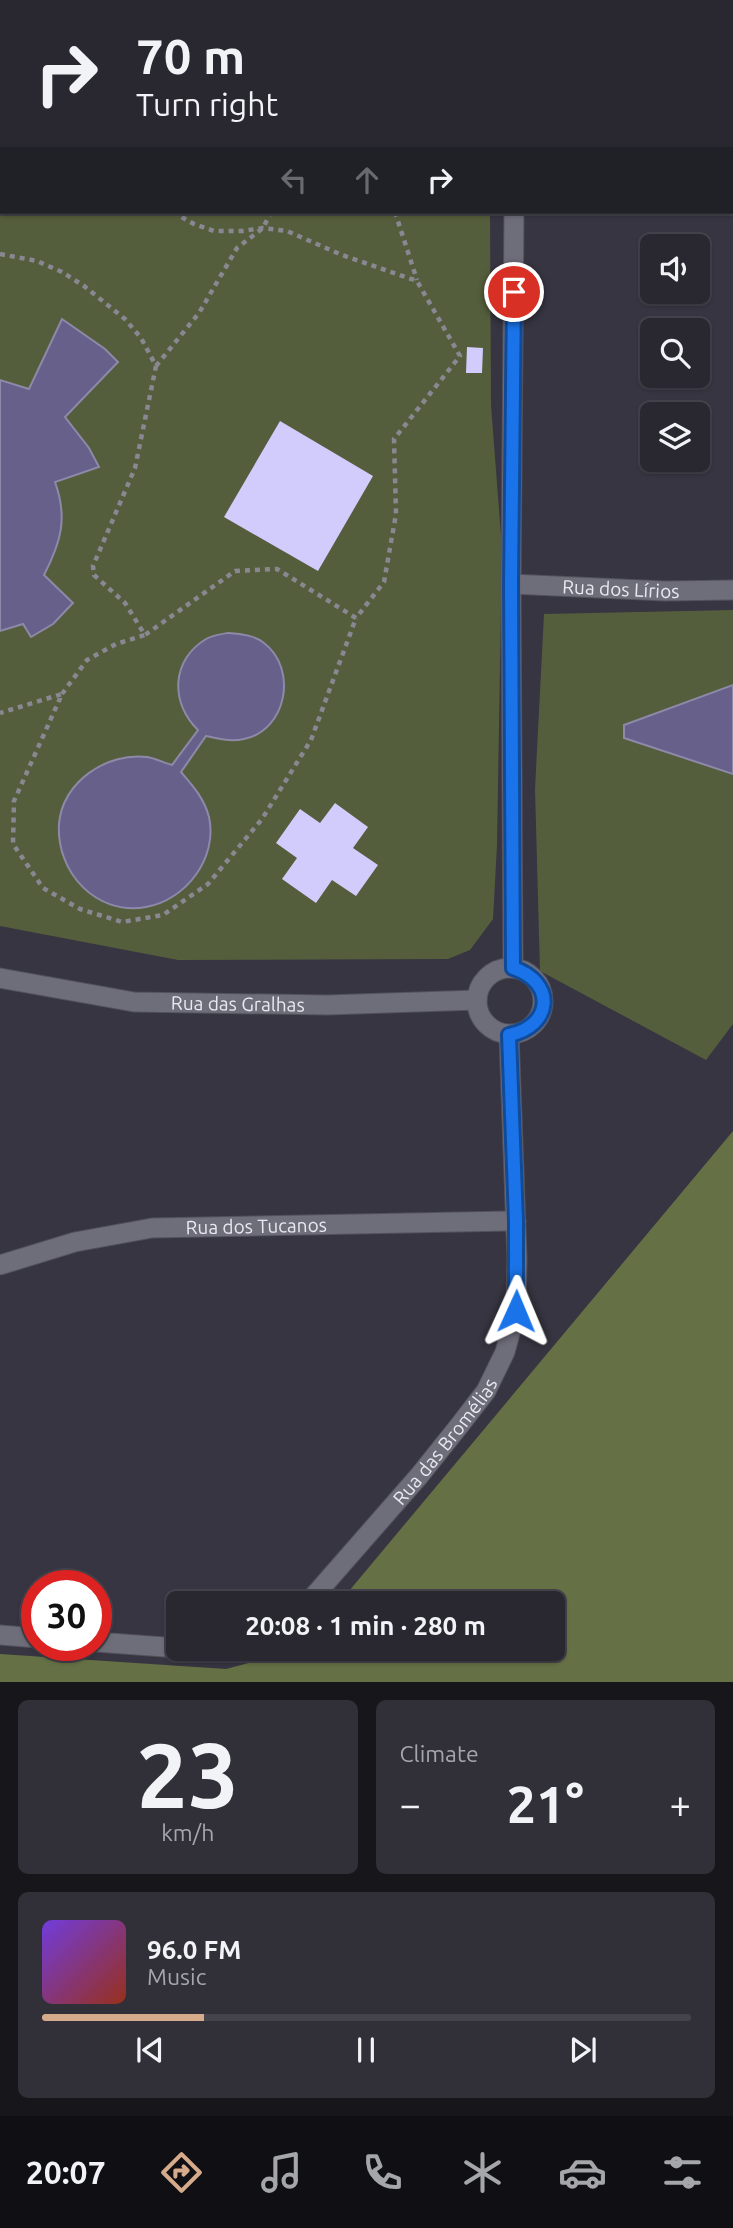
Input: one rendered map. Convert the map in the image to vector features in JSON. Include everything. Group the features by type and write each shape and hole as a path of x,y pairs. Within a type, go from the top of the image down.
{"street":[{"path":"513,968 511,584 514,214"},
{"name":"Rua dos Lírios","path":"511,584 665,591 733,590"},
{"path":"513,968 527,973 538,982 543,996 542,1010 535,1023 523,1032 509,1035 496,1032 486,1024 479,1013 477,1000 480,987 488,976 513,968"},
{"name":"Rua das Gralhas","path":"0,978 134,1002 327,1005 477,1000"},
{"name":"Rua das Bromélias","path":"316,1591 419,1476 486,1391 505,1352 516,1311 516,1221 509,1035"},
{"name":"Rua dos Tucanos","path":"0,1265 75,1242 152,1228 516,1221"},
{"path":"0,1635 21,1637"},
{"path":"112,1643 166,1647"}],"path":[{"path":"176,214 214,231 263,228 287,231 342,255 417,281"},
{"path":"145,635 125,603 94,575 93,566 135,468 156,366 199,313 237,248 263,228 270,214"},
{"path":"356,618 277,569 235,571 145,635 116,644 87,660 62,694 14,801 13,844 43,888 80,909 122,922 163,915 208,884 262,819 311,740 356,618 384,582 396,514 394,439 460,356 417,281 396,214"},
{"path":"0,254 37,261 84,286 125,319 141,338 156,366"},
{"path":"0,713 62,694"}],"green space":[{"path":"0,214 490,214 491,405 502,549 497,845 493,919 470,950 448,959 178,960 0,926"},
{"path":"733,610 733,1024 706,1060 540,971 535,789 544,614"},
{"path":"733,1131 733,1682 0,1682 0,1654 21,1655 21,1661 105,1661 226,1669 256,1661 565,1661 565,1591 349,1591"}],"shaded area":[{"path":"62,319 105,349 118,362 65,417 89,448 99,467 55,482 61,507 61,530 55,552 44,575 73,603 53,624 31,637 23,624 0,631 0,380 29,389"},
{"path":"228,633 256,638 275,654 284,682 278,712 270,724 259,733 244,739 206,736 181,772 201,798 209,817 209,847 196,875 174,896 161,903 128,908 111,905 83,887 64,858 59,824 68,795 89,773 117,759 150,758 172,765 198,730 189,719 179,695 178,682 186,658 194,648 209,638"},
{"path":"733,685 733,774 624,738 624,725"}],"building":[{"path":"467,347 483,348 482,373 466,373"},
{"path":"280,421 373,476 318,571 224,517"},
{"path":"335,803 368,827 353,848 378,865 356,896 332,880 316,903 282,879 297,858 276,843 300,809 320,823"}],"route":[{"path":"514,292 511,584 513,968 527,973 538,982 543,996 542,1010 535,1023 523,1032 509,1035 517,1258 516,1311"}]}
